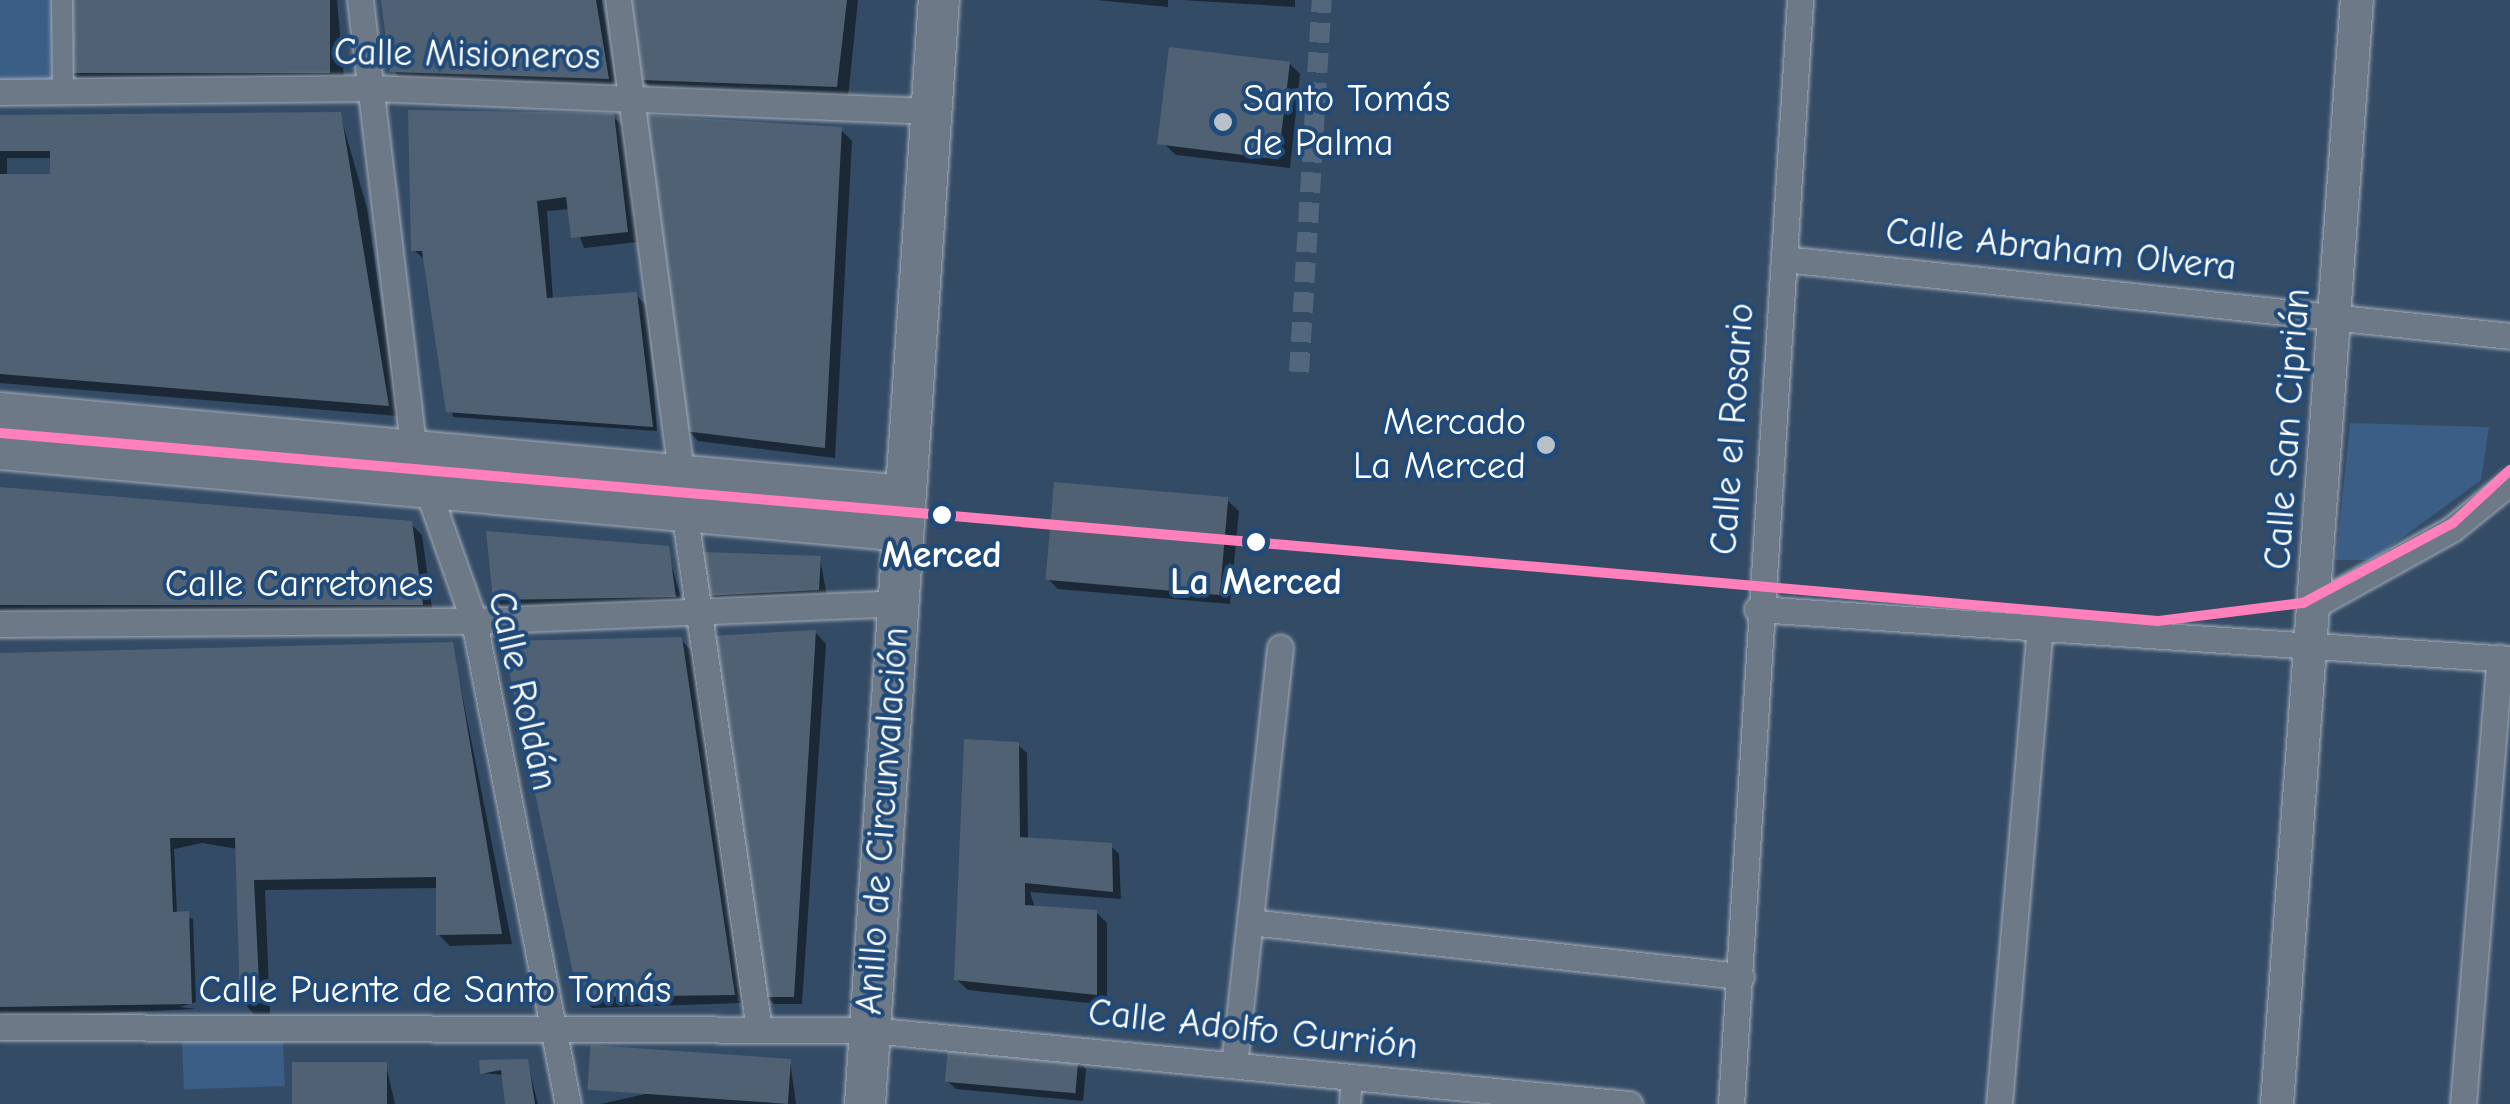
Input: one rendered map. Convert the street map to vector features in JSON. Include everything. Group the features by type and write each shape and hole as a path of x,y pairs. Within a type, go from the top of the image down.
{"main road":[{"name":"Anillo de Circunvalación","path":"865,1104 938,0"},
{"path":"0,413 418,470"},
{"path":"0,449 418,470 904,513"}],"street":[{"path":"62,0 63,92"},
{"name":"Calle Roldán","path":"360,0 418,470 474,622 568,1104"},
{"path":"618,0 634,96 696,611 758,1030"},
{"name":"Calle el Rosario","path":"1730,1104 1742,976 1757,609 1800,0"},
{"name":"Calle San Ciprián","path":"2277,1104 2357,0"},
{"name":"Calle Misioneros","path":"0,92 371,88 931,110"},
{"name":"Calle Abraham Olvera","path":"1784,260 2510,336"},
{"path":"2315,605 2452,529 2510,482"},
{"name":"Calle Carretones","path":"0,624 474,622 898,603"},
{"path":"1757,609 2505,658 2463,1104"},
{"path":"1999,1104 2040,626"},
{"path":"1234,1066 1280,648"},
{"path":"1250,922 1742,976"},
{"name":"Calle Puente de Santo Tomás","path":"0,1028 870,1030"},
{"name":"Calle Adolfo Gurrión","path":"870,1030 1629,1104"},
{"path":"1350,1104 1352,1078"}],"shaded area":[{"path":"0,0 62,0 62,80 0,80"},
{"path":"2350,423 2489,427 2481,480 2372,560 2336,560"},
{"path":"283,1036 285,1086 184,1089 182,1040"}],"building":[{"path":"68,0 330,0 330,73 68,73"},
{"path":"381,0 596,0 609,79 390,72"},
{"path":"628,0 847,0 837,87 640,80"},
{"name":"Santo Tomás de Palma","path":"1169,47 1290,62 1278,159 1157,144"},
{"path":"408,110 614,113 628,232 571,238 566,197 537,201 547,298 637,292 653,427 446,412 422,251 411,251"},
{"path":"341,112 389,406 0,374 0,174 50,174 50,151 0,151 0,115"},
{"path":"645,115 842,127 825,448 684,431"},
{"path":"1054,482 1228,497 1220,595 1045,580"},
{"path":"0,487 412,521 423,605 0,605"},
{"path":"486,531 669,546 676,597 493,600"},
{"path":"702,552 821,556 819,590 703,596"},
{"path":"816,630 794,997 763,997 710,636"},
{"path":"682,637 735,995 578,997 503,641"},
{"path":"453,642 502,934 436,935 436,877 254,880 260,1003 240,1003 235,838 170,838 173,912 189,911 192,1004 0,1007 0,653"},
{"path":"964,739 1019,742 1020,837 1112,843 1113,892 1025,883 1025,905 1097,910 1097,995 954,980"},
{"path":"590,1045 791,1059 788,1104 587,1090"},
{"path":"948,1046 1079,1057 1075,1093 945,1082"},
{"path":"528,1059 535,1104 505,1104 501,1070 480,1074 479,1060"},
{"path":"292,1062 387,1062 387,1104 292,1104"}],"tunnel":[{"path":"1299,372 1322,0"}],"transit line":[{"path":"0,433 2158,621 2303,603 2453,523 2510,470"}],"place":[{"name":"Santo Tomás de Palma","path":"1223,122"},
{"name":"Mercado La Merced","path":"1546,445"},
{"name":"Merced","path":"942,515"},
{"name":"La Merced","path":"1256,542"}]}
